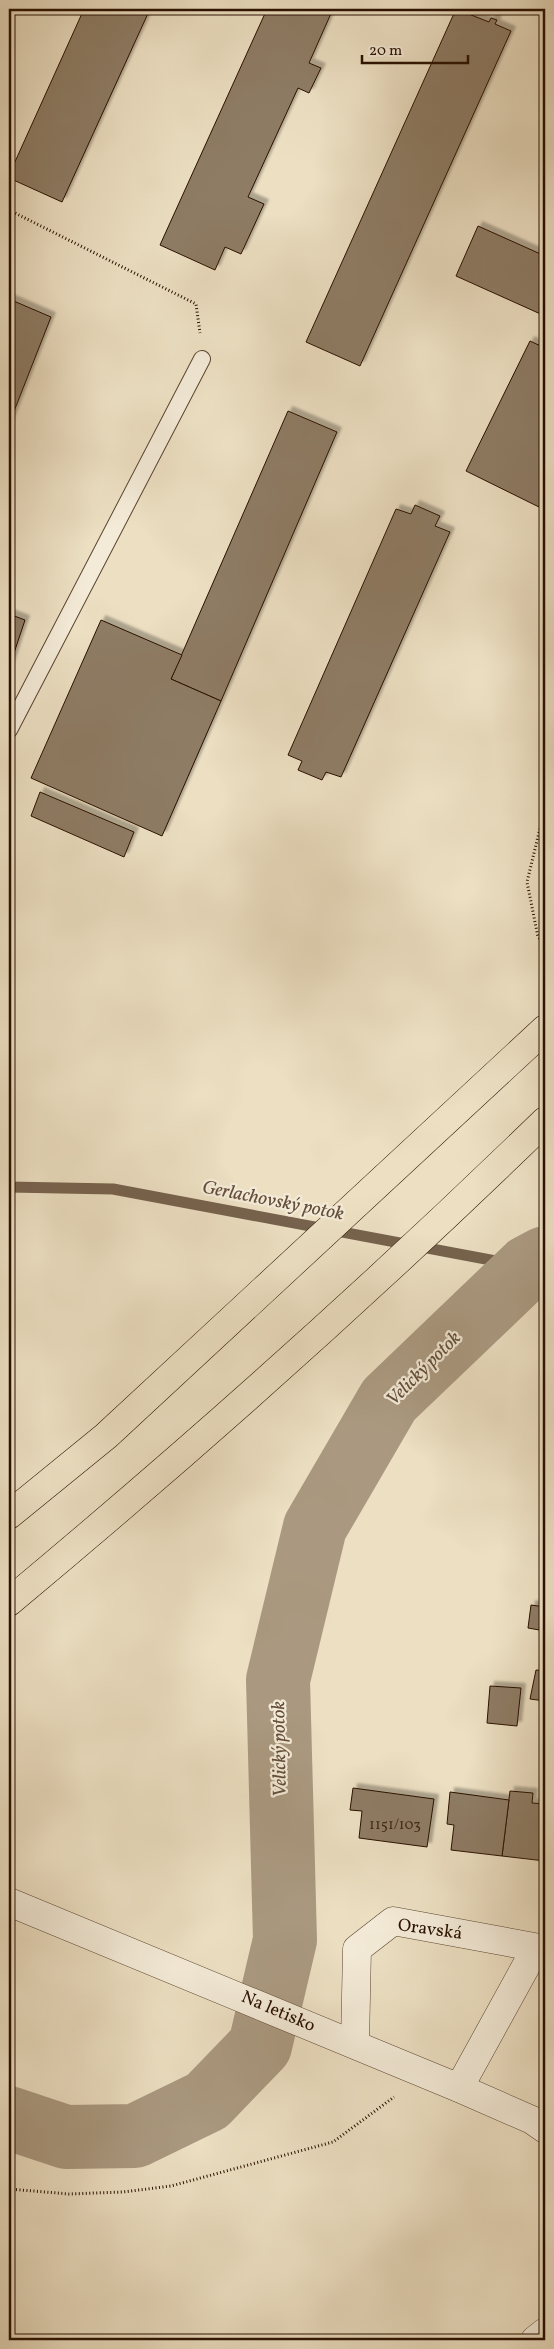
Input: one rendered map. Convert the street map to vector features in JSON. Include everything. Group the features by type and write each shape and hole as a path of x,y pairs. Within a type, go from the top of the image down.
{"highway":[{"path":"9,1515 114,1429 545,1029"},
{"path":"9,1602 147,1487 287,1362 436,1226 545,1121"}],"street":[{"name":"Na letisko","path":"9,1902 459,2088 532,2120 545,2129"},
{"name":"Oravská","path":"355,2044 357,1949 393,1921 541,1949"},
{"path":"459,2088 541,1949"},
{"path":"534,2340 545,2332"}],"lane":[{"path":"9,730 202,359"}],"path":[{"path":"9,210 196,304 202,359"},
{"path":"545,816 542,820 526,882 538,937 545,944"},
{"path":"9,2189 69,2194 122,2192 171,2186 333,2142 425,2074"}],"building":[{"path":"84,9 150,9 62,202 9,178 9,175"},
{"path":"267,9 333,9 309,63 321,68 309,93 298,88 248,197 264,204 241,254 225,247 215,270 160,245"},
{"path":"456,9 489,22 491,18 497,20 495,24 511,31 360,366 306,342"},
{"path":"478,226 545,256 545,316 456,276"},
{"path":"9,299 51,317 9,424"},
{"path":"530,341 545,348 545,493 539,507 466,471"},
{"path":"288,411 337,432 221,701 171,679"},
{"path":"415,505 440,516 435,526 450,532 341,777 326,772 322,780 298,770 302,761 288,755 396,509 411,514"},
{"path":"9,614 25,620 9,668"},
{"path":"101,620 182,655 171,679 221,701 162,836 31,778"},
{"path":"40,792 134,832 124,857 31,816"},
{"path":"531,1605 545,1607 545,1631 528,1628"},
{"path":"536,1670 545,1671 545,1701 530,1699"},
{"path":"490,1686 521,1688 517,1726 487,1723"},
{"path":"353,1788 434,1799 427,1847 359,1838 362,1811 350,1810"},
{"path":"510,1791 533,1793 532,1803 545,1804 545,1861 502,1856"},
{"path":"450,1792 509,1800 502,1856 451,1850 454,1825 447,1824"}],"waterway":[{"name":"Gerlachovský potok","path":"9,1187 113,1189 528,1267"},
{"name":"Velický potok","path":"9,2118 66,2137 135,2136 207,2101 260,2046 285,1940 278,1680 315,1527 389,1400 528,1267 545,1258"}]}
